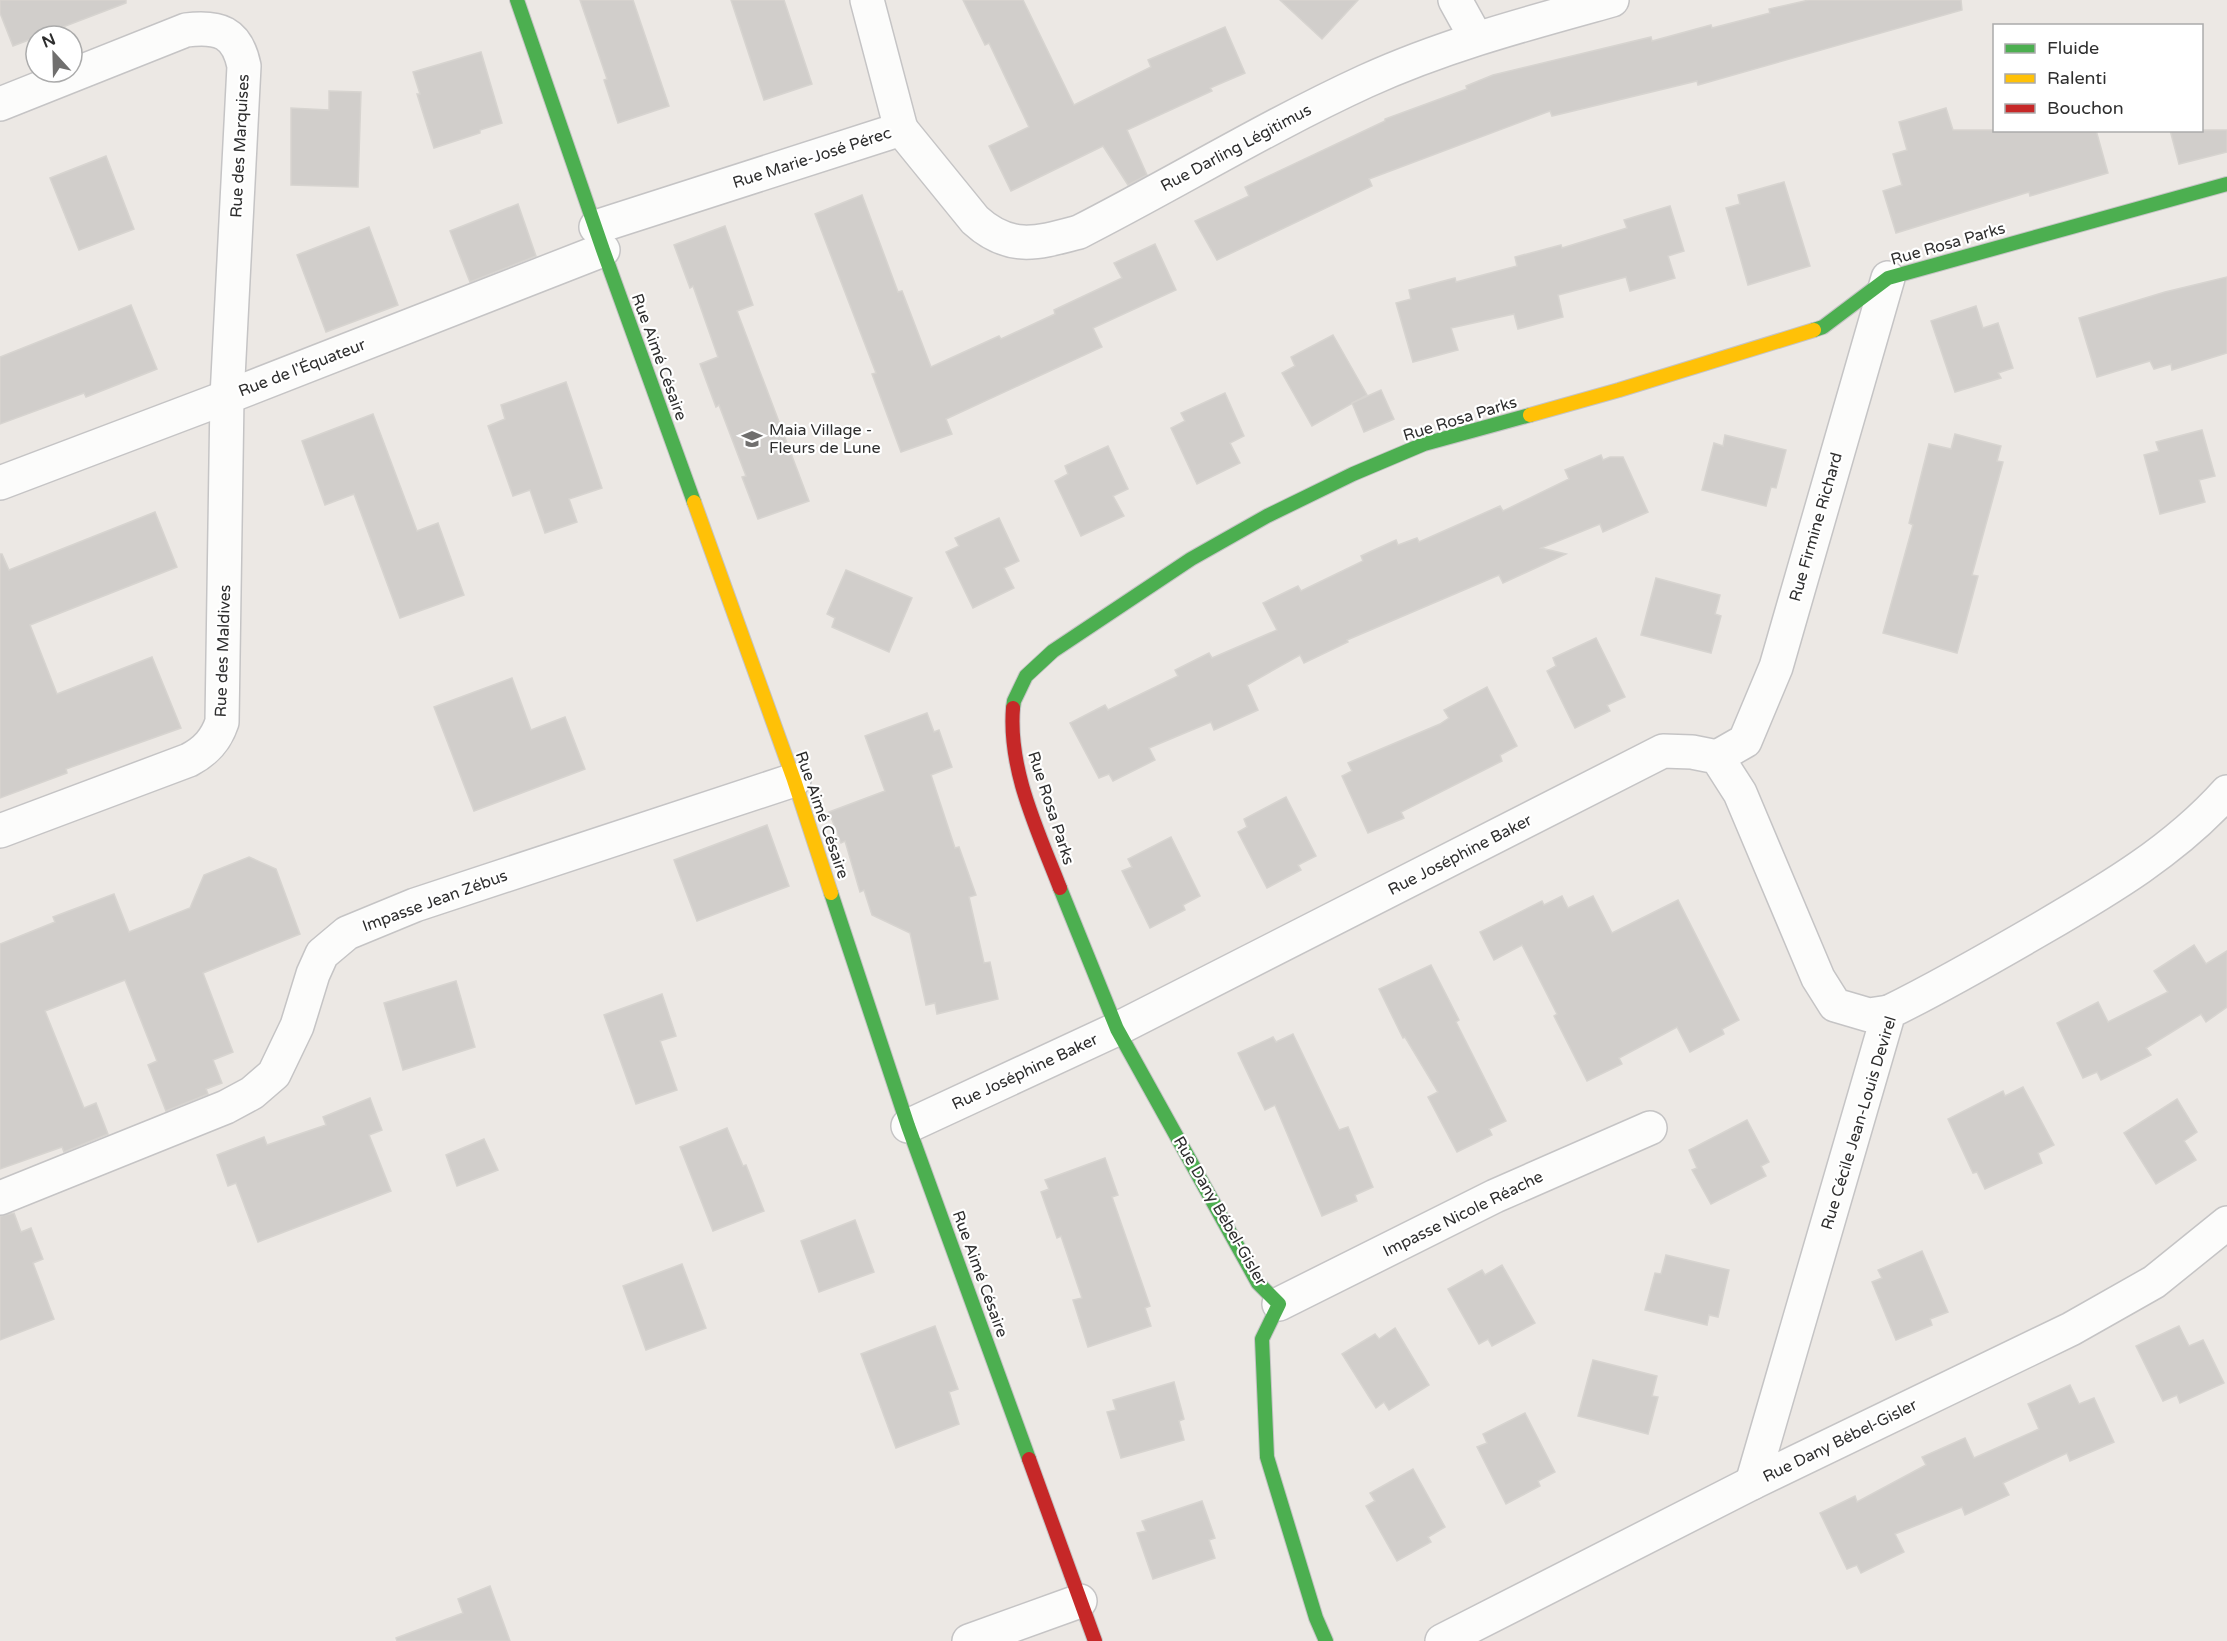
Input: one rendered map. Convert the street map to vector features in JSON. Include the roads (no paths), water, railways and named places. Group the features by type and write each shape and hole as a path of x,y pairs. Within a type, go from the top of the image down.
{"street":[{"name":"Rue Aimé Césaire","path":"517,0 599,239 794,780 908,1126 1095,1641"},
{"name":"Rue Marie-José Pérec","path":"599,239 901,129 867,0"},
{"path":"1455,0 1476,38"},
{"name":"Rue Darling Légitimus","path":"901,129 975,220 986,230 1007,241 1029,242 1052,239 1079,232 1311,108 1367,81 1476,38 1612,0"},
{"name":"Rue des Marquises","path":"0,104 186,30 204,28 228,35 240,48 244,66 227,398"},
{"name":"Rue Rosa Parks","path":"1117,1029 1038,832 1017,766 1012,724 1014,701 1026,676 1063,644 1191,559 1267,516 1353,474 1424,444 1619,390 1823,327 1888,278 2227,184"},
{"name":"Rue de l'Équateur","path":"0,483 227,398 599,239"},
{"name":"Rue Firmine Richard","path":"1717,757 1745,741 1776,667 1888,278"},
{"name":"Rue des Maldives","path":"0,831 189,760 209,746 219,731 223,716 227,398"},
{"name":"Rue Joséphine Baker","path":"908,1126 1117,1029 1663,751 1692,752 1717,757"},
{"path":"1717,757 1740,793 1818,978 1835,1005 1869,1015 1889,1012"},
{"name":"Impasse Jean Zébus","path":"0,1198 226,1107 252,1093 274,1074 297,1026 313,974 322,954 347,933 415,905 794,780"},
{"name":"Rue Cécile Jean-Louis Devirel","path":"1752,1483 1889,1012 1946,984 2136,871 2180,839 2227,792"},
{"name":"Rue Dany Bébel-Gisler","path":"1117,1029 1258,1283 1279,1304"},
{"name":"Impasse Nicole Réache","path":"1279,1304 1495,1196 1650,1128"},
{"name":"Rue Dany Bébel-Gisler","path":"1442,1641 1752,1483 2072,1329 2154,1282 2227,1223"},
{"path":"1279,1304 1262,1339 1267,1457 1316,1618 1326,1641"},
{"path":"969,1641 1080,1601"}],"place":[{"name":"Maia Village - Fleurs de Lune","path":"752,439"}]}
